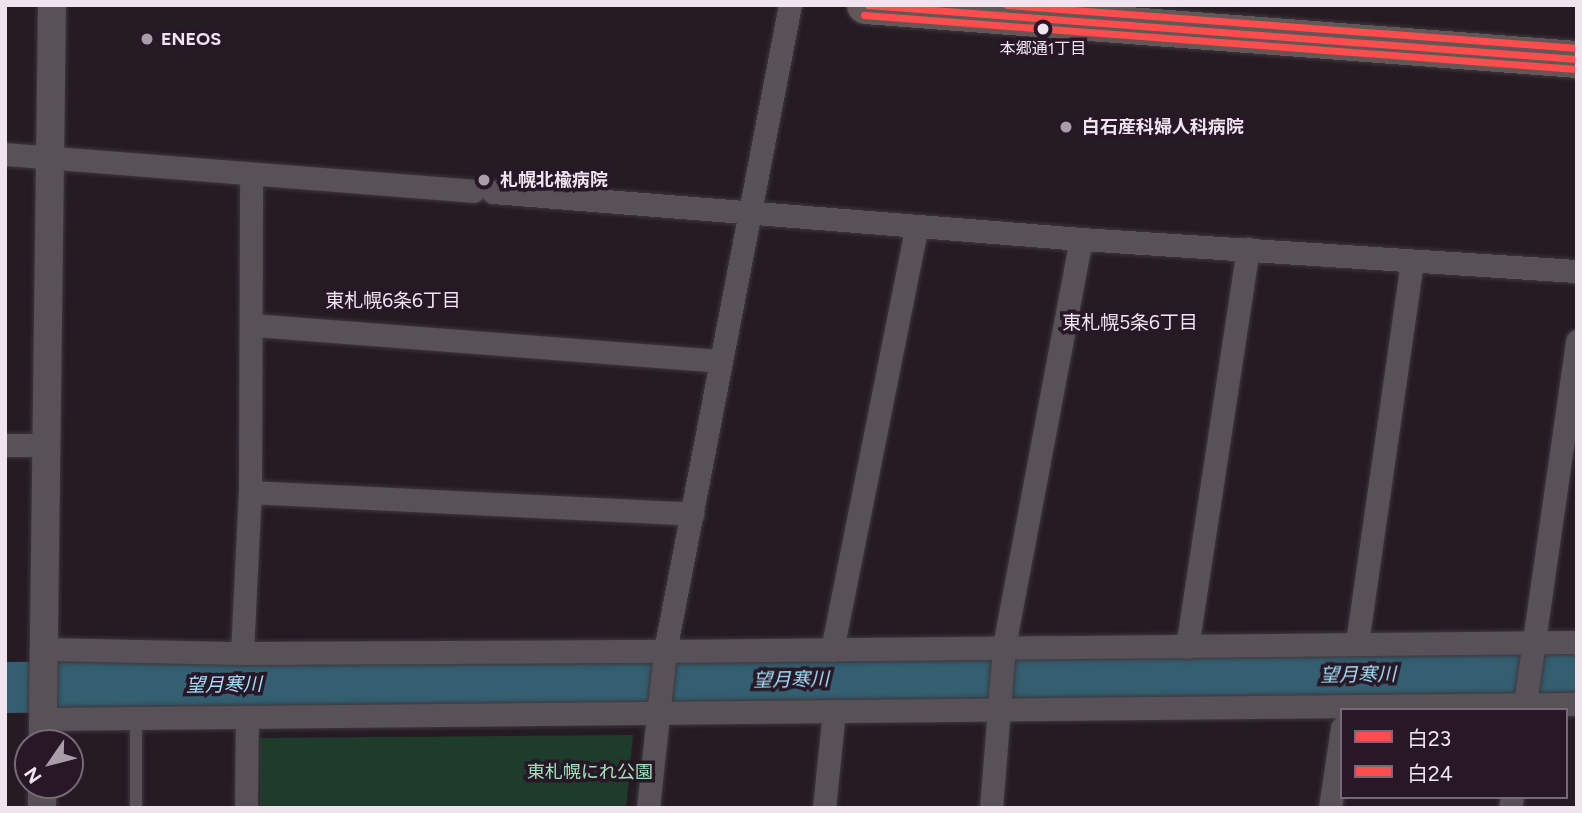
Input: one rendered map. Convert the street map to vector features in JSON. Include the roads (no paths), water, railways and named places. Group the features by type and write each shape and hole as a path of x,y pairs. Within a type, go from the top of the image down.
{"main road":[{"path":"865,5 1577,59"}],"street":[{"path":"52,5 43,724 136,718 247,718 659,707 834,711 1001,703 1340,715"},
{"path":"648,808 664,657 748,210 790,5"},
{"path":"5,154 251,175 748,210 1081,239 1577,271"},
{"path":"242,653 250,492 253,325 251,175"},
{"path":"832,650 917,226"},
{"path":"991,808 1003,654 1081,239"},
{"path":"1187,647 1248,249"},
{"path":"1357,643 1412,262"},
{"path":"253,325 721,361"},
{"path":"1526,702 1569,456 1577,341"},
{"path":"5,445 47,445"},
{"path":"250,492 692,514"},
{"path":"45,662 242,653 664,657 832,650 1003,654 1357,643 1535,647 1577,642"},
{"path":"1442,708 1526,702 1577,704"},
{"path":"824,808 834,711"},
{"path":"246,808 247,718"},
{"path":"1330,808 1340,742"}],"lane":[{"path":"136,718 136,808"}],"waterway":[{"name":"望月寒川","path":"5,687 1577,673"}],"place":[{"name":"本郷通1丁目","path":"1043,29"},
{"name":"ENEOS","path":"147,39"},
{"name":"白石産科婦人科病院","path":"1066,127"},
{"name":"札幌北楡病院","path":"484,180"}],"district":[{"name":"東札幌6条6丁目","path":"393,301"},
{"name":"東札幌5条6丁目","path":"1130,323"}],"park label":[{"name":"東札幌にれ公園","path":"590,772"}]}
